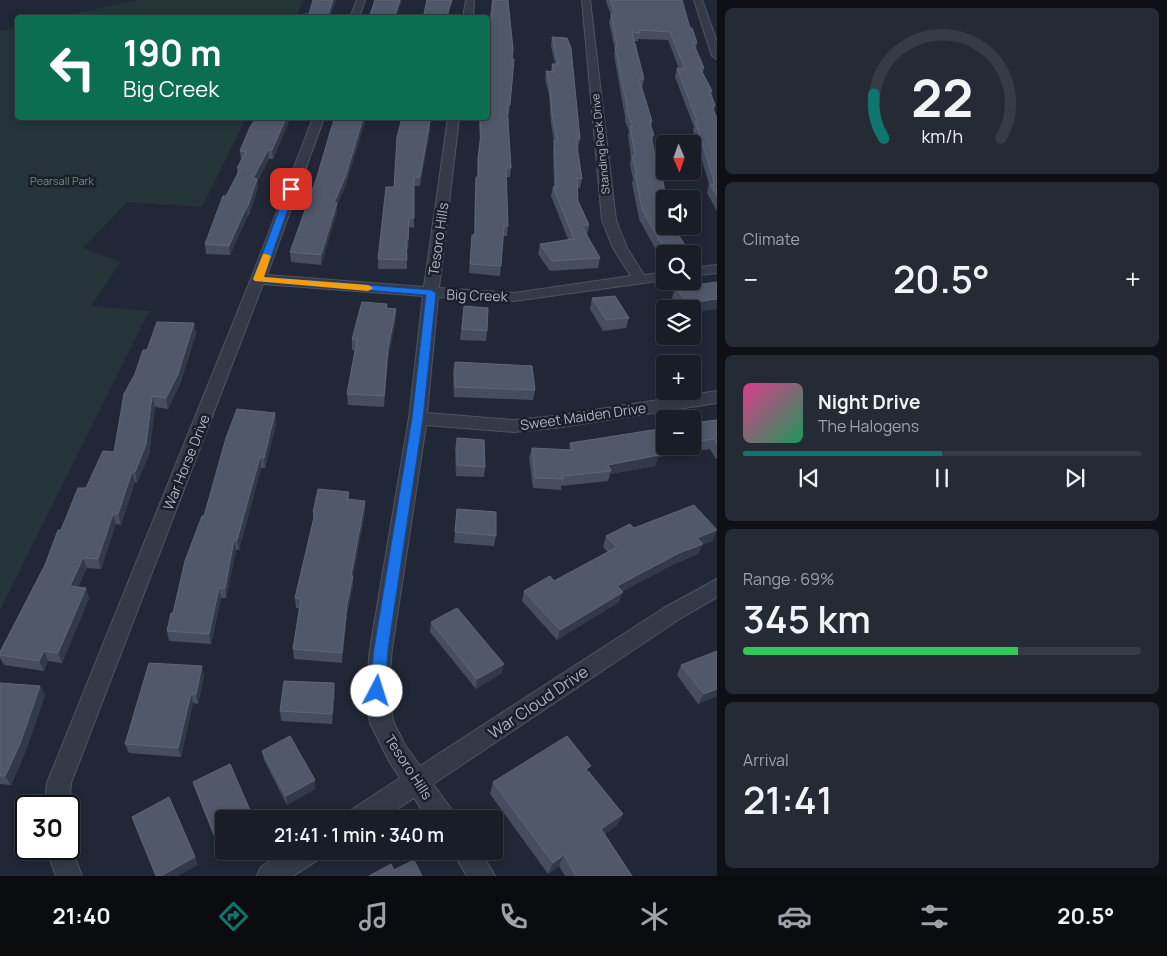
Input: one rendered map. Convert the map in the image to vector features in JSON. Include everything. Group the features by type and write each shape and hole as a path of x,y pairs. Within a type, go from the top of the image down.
{"street":[{"path":"355,15 361,0"},
{"path":"468,15 470,0"},
{"name":"Standing Rock Drive","path":"586,0 609,220 620,248 640,279"},
{"path":"698,0 717,56"},
{"name":"War Horse Drive","path":"57,795 59,782 258,279 317,120"},
{"name":"Tesoro Hills","path":"437,810 397,753 382,723 377,691 381,649 418,418 431,293 454,120"},
{"path":"701,271 717,269"},
{"name":"Big Creek","path":"258,279 477,297 514,297 656,277"},
{"name":"Sweet Maiden Drive","path":"418,418 514,426 555,422 717,397"},
{"name":"War Cloud Drive","path":"374,810 671,614 717,587"},
{"path":"63,860 69,876"},
{"path":"270,876 295,860"},
{"path":"471,860 482,876"}],"green space":[{"path":"138,0 304,0 297,15 69,15"},
{"name":"Pearsall Park","path":"15,27 15,120 245,120 202,207 127,202 83,248 121,262 91,306 149,311 0,610 0,31"}],"building":[{"path":"313,0 333,0 328,15 305,15 309,14"},
{"path":"375,0 400,0 395,15 370,15"},
{"path":"427,0 452,0 448,15 424,15"},
{"path":"493,0 508,0 513,49 512,59 514,59 510,105 507,105 511,168 506,168 508,226 504,226 501,266 470,264 472,235 475,235 476,177 479,177 480,120 490,120 490,28"},
{"path":"610,0 682,0 690,28 692,28 697,43 693,43 704,68 700,68 712,91 710,91 715,106 712,106 717,119 717,196 710,184 715,184 695,121 697,121 677,68 685,69 670,32 639,30 640,33 632,32 644,79 639,79 652,121 650,121 650,124 654,135 651,135 656,160 656,180 663,180 664,190 656,190 656,235 642,209 635,174 637,174 632,156 635,156 630,126 633,126 626,112 628,112 615,47 617,47 611,14 615,15"},
{"path":"552,37 567,38 571,48 580,139 576,139 582,179 577,178 578,201 589,225 581,225 600,258 552,261 540,244 574,239 553,187 556,187 554,140 557,140 552,114 550,86 546,71 554,72 552,64 558,64"},
{"path":"255,120 285,120 272,150 268,150 253,178 257,179 248,206 229,246 205,244 223,196 226,196 241,168 237,168 246,152 240,151"},
{"path":"334,120 362,120 346,175 334,203 337,203 321,255 290,252 317,177"},
{"path":"401,120 430,121 420,177 414,177 414,218 409,218 408,240 406,240 407,260 378,259 386,187 394,187 397,137"},
{"path":"656,235 679,235 685,245 662,245"},
{"path":"717,282 717,299 701,301 685,300 677,290 701,290 701,284"},
{"path":"615,296 629,318 606,320 592,298"},
{"path":"362,302 387,304 386,308 396,309 388,348 384,396 347,394 357,340 352,339"},
{"path":"464,306 488,308 487,331 462,329"},
{"path":"157,322 194,323 178,374 166,398 152,396 146,444 135,472 132,472 118,514 113,514 98,559 83,558 70,586 86,588 58,653 44,651 39,661 0,655 45,565 58,530 61,530 78,488 86,488 103,451 114,452 124,394 135,374 143,350 147,350"},
{"path":"455,362 532,366 535,390 455,387"},
{"path":"237,409 275,413 264,458 260,457 237,540 234,540 225,588 219,588 209,634 167,631 185,561 202,516 204,516 226,438"},
{"path":"717,420 717,444 714,439 701,441 701,422"},
{"path":"656,429 656,448 654,448 656,455 659,455 608,465 611,471 563,476 563,479 535,478 532,448 573,450 570,443"},
{"path":"457,438 484,440 485,467 457,465"},
{"path":"318,489 349,492 347,499 365,501 351,575 353,576 347,604 342,653 293,649 301,599 295,598 315,513 313,512"},
{"path":"694,505 717,530 697,538 703,544 679,553 617,586 623,592 560,630 524,591 550,576 554,581 617,547 606,536 630,524 634,528"},
{"path":"457,509 496,512 496,536 455,532"},
{"path":"457,608 504,664 477,679 431,622"},
{"path":"717,651 717,689 704,694 681,665"},
{"path":"149,663 202,666 196,694 191,694 178,748 125,744"},
{"path":"284,681 334,683 332,714 280,711"},
{"path":"0,683 40,686 20,744 5,776 0,776"},
{"path":"290,736 315,780 286,796 262,751"},
{"path":"567,736 591,766 586,769 623,814 601,829 632,876 576,876 564,855 553,863 493,782"},
{"path":"230,764 250,810 215,810 214,834 193,782"},
{"path":"169,797 195,857 161,876 156,876 132,817"},
{"path":"414,860 422,876 369,876 391,864 394,870"}],"slow traffic":[{"path":"266,256 258,279 368,288"}],"route":[{"path":"291,189 258,279 431,293 418,418 381,649 377,691"}]}
